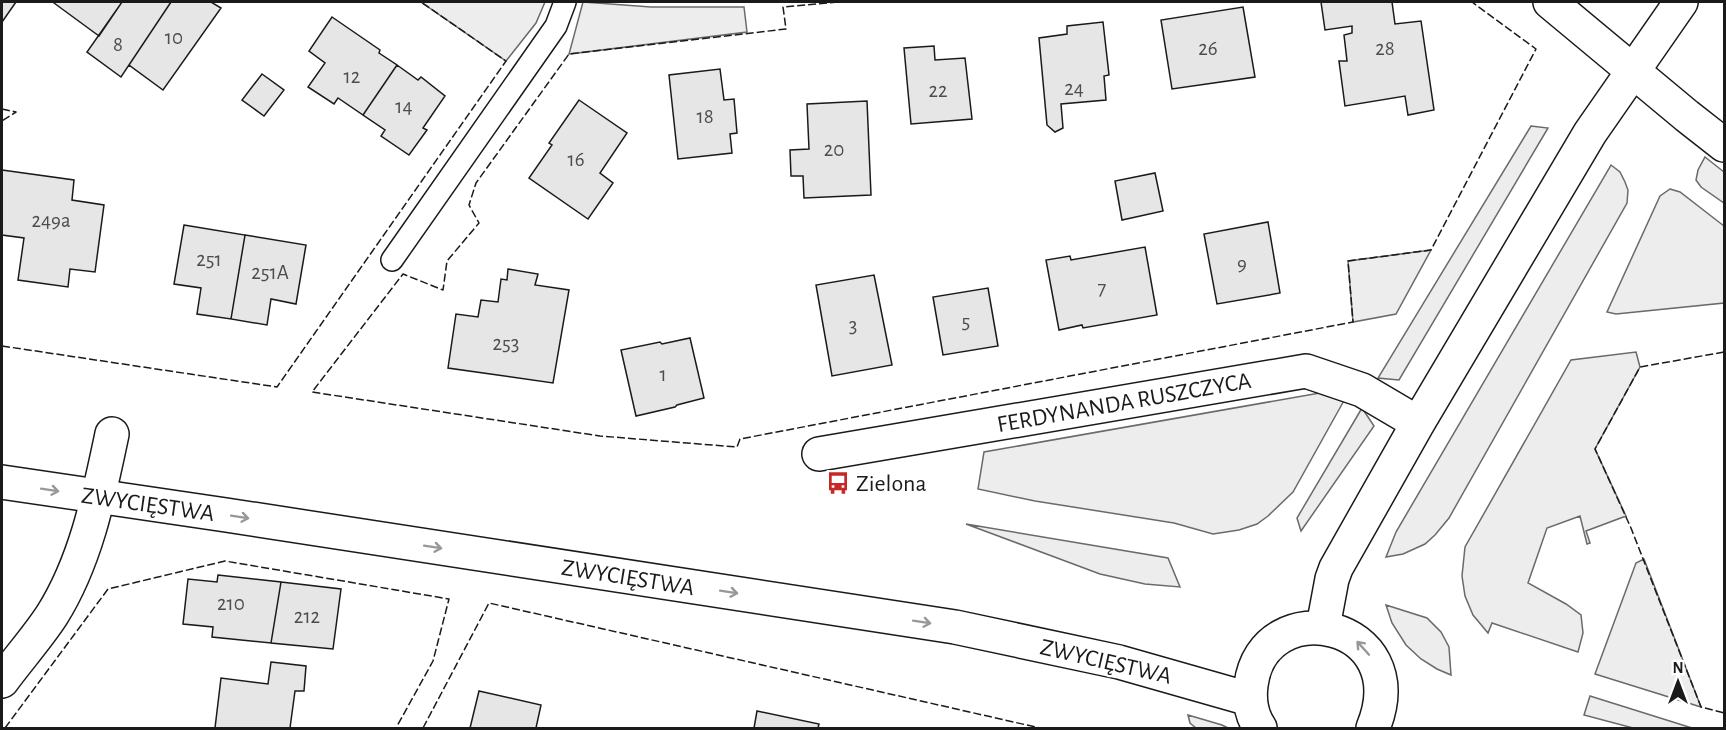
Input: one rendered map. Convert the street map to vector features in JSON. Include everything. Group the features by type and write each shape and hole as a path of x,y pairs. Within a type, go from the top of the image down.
{"street":[{"path":"1551,2 1632,71 1725,145"},
{"path":"1323,627 1336,568 1418,423 1590,133 1681,2"},
{"name":"FERDYNANDA RUSZCZYCA","path":"819,454 1306,371 1362,390 1418,423"},
{"path":"2,681 52,615 76,570 99,497 112,434"},
{"name":"ZWYCIĘSTWA","path":"2,482 955,627 1119,662 1255,714"},
{"path":"1255,714 1252,674 1264,651 1280,637 1300,629 1323,627 1340,631 1356,640 1369,654 1378,671 1382,689 1380,710 1373,729"}],"lane":[{"path":"392,260 556,26 565,2"}],"shaded area":[{"path":"421,2 545,2 536,23 506,61"},
{"path":"583,2 651,7 744,7 747,32 569,54"},
{"path":"1531,126 1548,128 1399,380 1378,378"},
{"path":"1705,157 1724,172 1724,203 1701,187 1696,180"},
{"path":"1611,165 1620,172 1625,182 1628,190 1627,203 1449,518 1425,544 1403,554 1386,557 1396,532"},
{"path":"1670,189 1680,192 1724,226 1724,303 1616,314 1607,312 1660,196"},
{"path":"1431,250 1396,314 1353,322 1348,261"},
{"path":"1636,352 1640,367 1595,449 1626,516 1586,531 1590,543 1587,544 1580,516 1547,528 1528,583 1581,615 1583,633 1578,652 1492,623 1488,633 1473,615 1465,596 1462,576 1465,547 1571,360"},
{"path":"1331,391 1346,397 1293,492 1257,524 1239,530 1213,534 1174,523 1035,501 978,489 984,452"},
{"path":"1362,408 1374,426 1301,531 1297,518"},
{"path":"966,524 1168,558 1180,587 1145,584 1100,574"},
{"path":"1644,559 1701,707 1595,674 1636,563"},
{"path":"1386,605 1427,618 1441,632 1449,647 1451,675 1421,659 1406,645 1392,623"},
{"path":"1590,696 1692,728 1633,728 1584,715"},
{"path":"1188,715 1228,728 1196,728 1190,723"}],"building":[{"path":"2,2 16,2 2,22"},
{"path":"55,2 122,2 99,36"},
{"path":"122,2 171,2 121,77 87,52"},
{"path":"171,2 211,2 221,8 163,90 129,65"},
{"path":"1321,2 1392,2 1395,24 1421,21 1434,110 1408,115 1405,96 1345,106 1339,61 1347,61 1344,35 1352,33 1352,26 1325,30"},
{"path":"1243,7 1255,77 1172,89 1161,20"},
{"path":"332,17 380,50 379,53 397,65 363,115 338,98 334,104 308,87 325,63 309,51"},
{"path":"1103,22 1109,75 1104,76 1106,100 1061,104 1063,128 1055,132 1047,125 1039,38 1067,34 1067,26"},
{"path":"934,46 935,60 965,58 972,119 911,124 904,48"},
{"path":"397,65 418,80 421,77 445,96 423,128 427,130 409,155 381,136 385,130 363,115"},
{"path":"720,69 724,100 734,99 737,133 730,134 732,153 678,159 669,75"},
{"path":"262,74 284,90 264,116 242,100"},
{"path":"579,100 627,133 600,173 613,183 588,219 529,178 552,145 549,143"},
{"path":"867,101 871,195 804,198 803,176 791,176 790,150 809,149 807,104"},
{"path":"2,170 74,180 72,200 104,205 95,272 70,269 68,287 18,280 24,238 2,235"},
{"path":"1155,173 1163,211 1122,220 1115,181"},
{"path":"1268,222 1280,293 1217,304 1204,234"},
{"path":"184,225 245,235 231,319 197,314 201,288 174,284"},
{"path":"245,235 306,245 296,304 271,299 267,325 231,319"},
{"path":"1145,247 1157,315 1059,330 1046,260 1070,256 1071,260"},
{"path":"508,269 538,274 535,285 569,290 553,383 448,368 456,314 478,317 481,300 498,302 501,279 507,280"},
{"path":"874,275 892,365 832,376 816,285"},
{"path":"988,288 998,346 943,355 933,297"},
{"path":"690,338 704,398 636,416 621,350"},
{"path":"218,575 281,582 271,643 212,637 213,627 183,624 188,579 217,582"},
{"path":"281,582 341,589 333,649 271,643"},
{"path":"271,662 306,666 304,691 295,691 290,728 215,728 221,678 268,684"},
{"path":"479,691 541,705 536,728 470,728"},
{"path":"757,711 819,724 818,728 754,728"}],"fence":[{"path":"2,346 277,387 506,61 421,2"},
{"path":"838,2 783,7 786,29 569,54 476,183 469,205 479,223 447,261 443,290 403,274 312,392 600,436 737,447 740,439 1353,322 1348,261 1431,250 1536,49 1472,2"},
{"path":"2,109 16,112 2,121"},
{"path":"1724,352 1640,367 1595,449 1631,528 1701,707 1724,713"},
{"path":"5,728 108,589 225,561 449,599 433,661 396,728"},
{"path":"423,728 489,603 1040,728"}],"place":[{"name":"Zielona","path":"838,483"}]}
